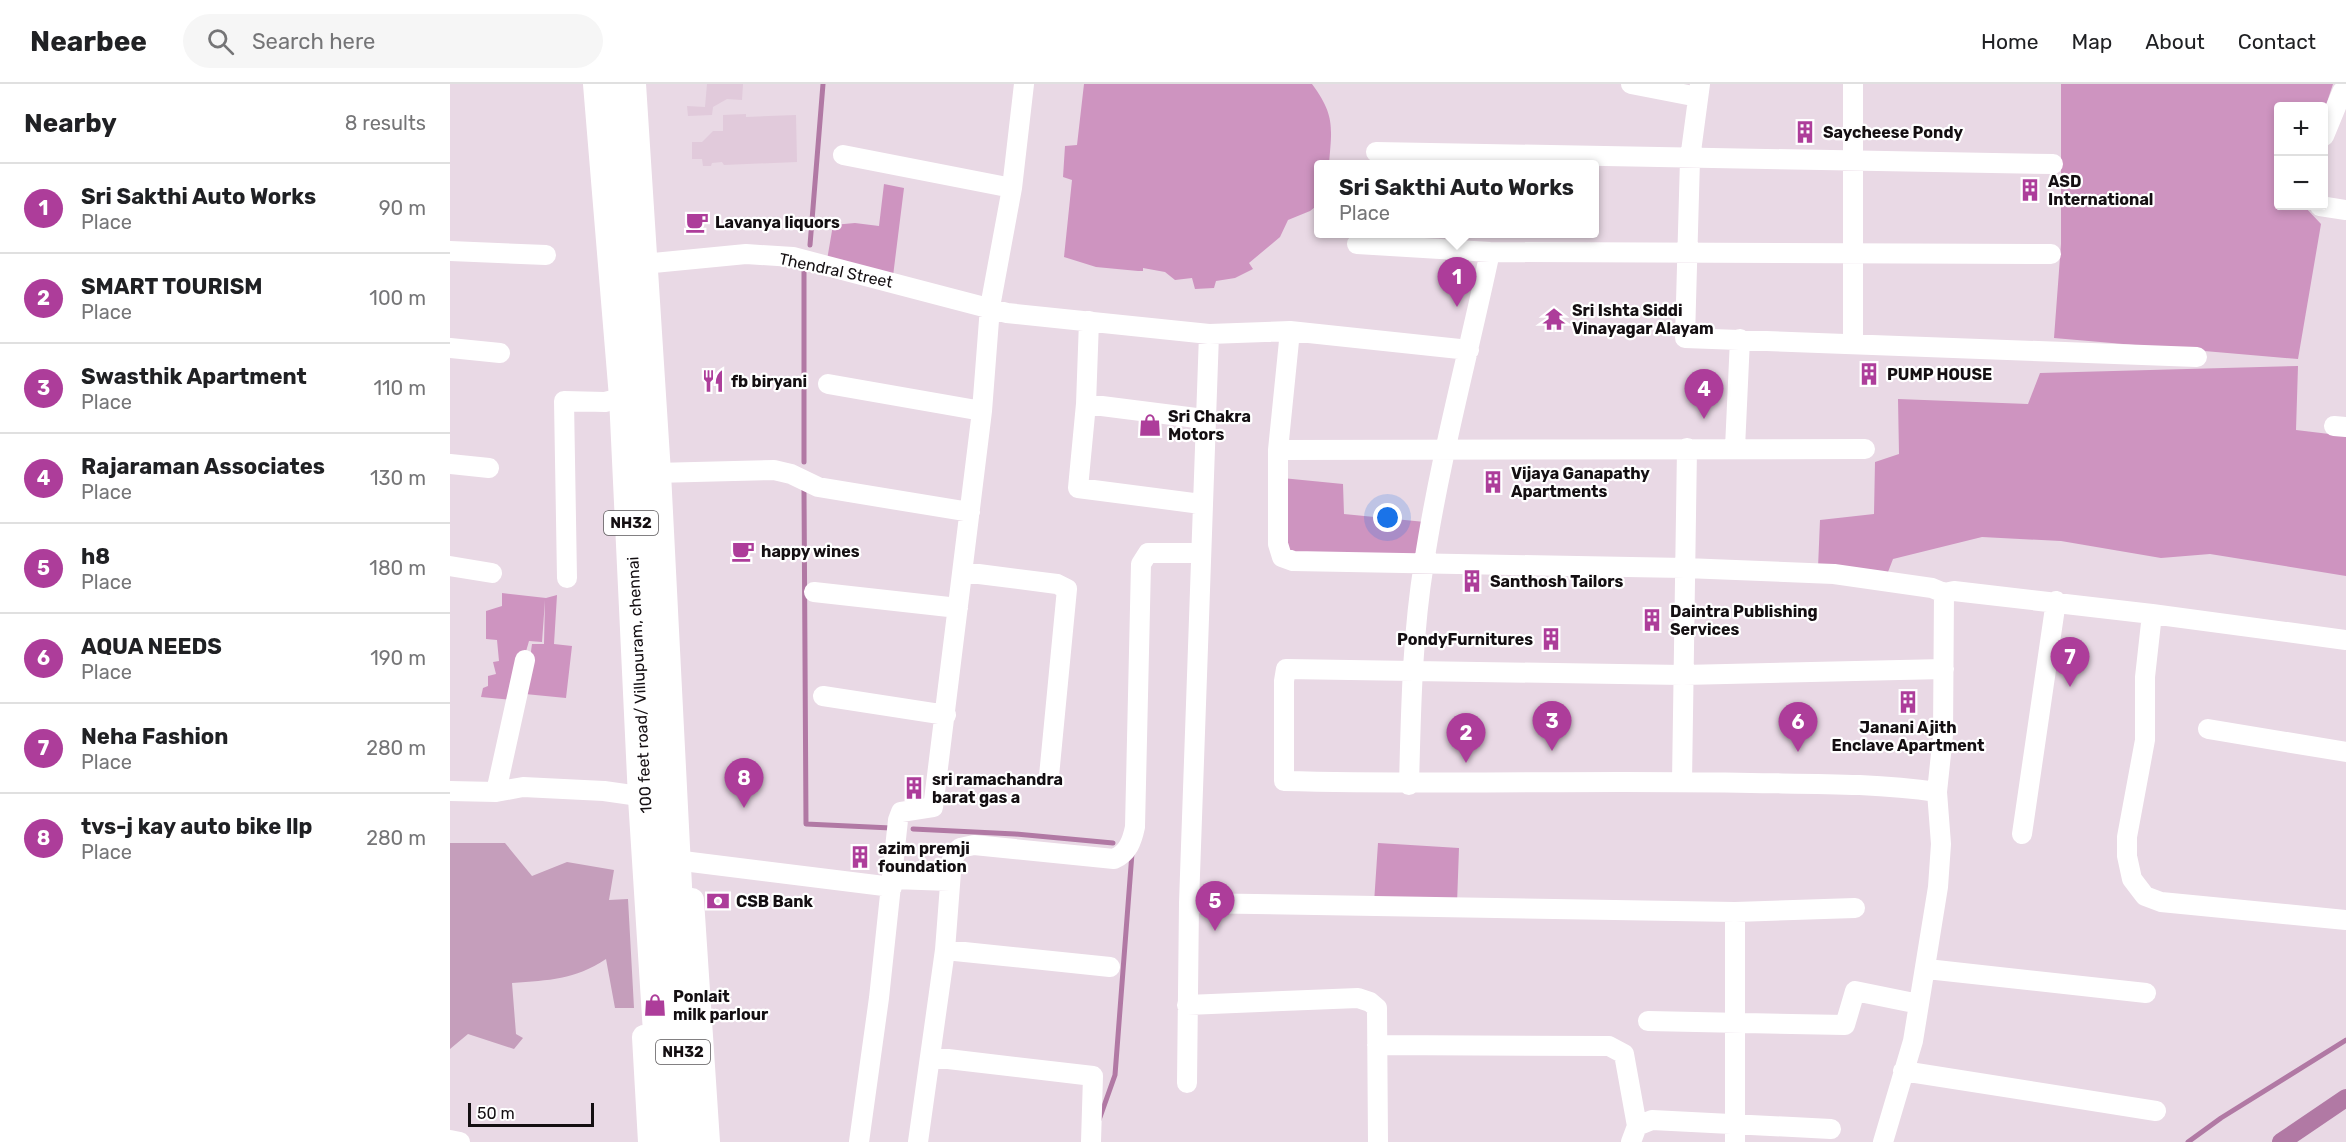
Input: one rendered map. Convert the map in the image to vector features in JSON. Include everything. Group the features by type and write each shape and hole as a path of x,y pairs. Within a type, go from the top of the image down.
{"highway":[{"name":"100 feet road/ Villupuram, chennai","path":"599,84 657,797 671,857 689,1142"},
{"name":"100 feet road/ Villupuram, chennai","path":"630,84 656,473 657,797"},
{"name":"100 feet road/ Villupuram, chennai","path":"666,1142 671,857"}],"street":[{"path":"859,1142 898,820 901,812 933,807 982,411 990,307 1012,188 1024,84"},
{"path":"1631,84 1699,90 1690,159 1685,338 2197,357"},
{"path":"1853,345 1854,84"},
{"path":"2328,126 2342,92 2346,92"},
{"path":"1377,152 2053,164"},
{"path":"843,155 1012,188"},
{"path":"2328,207 2346,210"},
{"path":"1357,244 1490,252 2051,254"},
{"path":"450,251 546,255"},
{"path":"1409,784 1411,672 1424,564 1444,451 1490,252"},
{"name":"Thendral Street","path":"643,264 746,254 793,257 1007,313 1209,334 1290,331 1469,350"},
{"path":"1089,321 1086,404 1078,488 1201,504"},
{"path":"1290,331 1278,450 1278,544 1282,557 1293,561 1685,568 1834,574 1932,588 1944,593 1954,591 2056,601 2346,640"},
{"path":"1187,1083 1189,903 1201,504 1209,334"},
{"path":"1735,448 1740,339"},
{"path":"450,348 500,353"},
{"path":"828,384 982,411"},
{"path":"567,578 564,401 604,402 625,398"},
{"path":"1086,404 1204,419"},
{"path":"1682,782 1687,448"},
{"path":"1278,450 1865,449"},
{"path":"450,464 489,468"},
{"path":"656,473 774,470 791,474 818,487 970,512"},
{"path":"918,1142 945,950 952,859 960,848 974,846 1114,859 1122,855 1132,840 1135,828 1141,564 1148,553 1200,553"},
{"path":"450,566 492,573"},
{"path":"963,572 1057,584 1067,589 1049,776"},
{"path":"814,592 958,608"},
{"path":"1883,1142 1913,1041 1927,969 1941,844 1937,792 1943,735 1944,593"},
{"path":"2022,834 2056,601"},
{"path":"2152,614 2145,677 2145,740 2127,837 2127,856 2132,879 2145,896 2161,902 2346,920"},
{"path":"496,792 525,660"},
{"path":"1937,792 1900,786 1682,782 1409,784 1284,781 1284,681 1286,669 1683,675 1944,669"},
{"path":"823,696 946,715"},
{"path":"2208,729 2346,752"},
{"path":"450,790 496,792 524,787 604,791 657,797"},
{"path":"650,1142 636,882 639,868 671,857 892,883 950,881"},
{"path":"671,857 708,1142"},
{"path":"1189,903 1735,912 1855,908"},
{"path":"1735,912 1735,1134"},
{"path":"945,950 1110,967"},
{"path":"1927,969 2146,993"},
{"path":"1648,1021 1845,1025 1855,991 1919,1004"},
{"path":"1187,1005 1358,998 1370,1002 1377,1008 1378,1142"},
{"path":"1377,1045 1609,1046 1624,1054 1634,1134"},
{"path":"931,1057 1093,1076 1091,1142"},
{"path":"1903,1071 2156,1111"},
{"path":"1634,1134 1652,1120 1735,1134 1831,1129"},
{"path":"450,1140 460,1142"}],"shaded area":[{"path":"707,84 743,84 742,100 727,99 713,107 712,115 688,116 687,106 705,107"},
{"path":"1084,84 1312,84 1325,104 1331,131 1329,160 1314,160 1314,208 1288,220 1280,237 1249,263 1253,269 1235,278 1216,281 1214,288 1195,289 1192,278 1175,280 1165,272 1143,268 1143,271 1138,271 1096,267 1064,257 1072,180 1063,177 1065,146 1077,145"},
{"path":"2061,84 2333,84 2327,102 2274,102 2274,210 2308,210 2321,224 2298,359 2054,338 2061,244"},
{"path":"746,114 746,117 796,115 797,162 724,165 722,162 703,166 702,159 692,159 692,142 702,142 713,131 723,131 723,115"},
{"path":"884,184 904,188 893,276 827,260 833,225 855,223 879,226"},
{"path":"2298,366 2296,430 2346,436 2346,576 2210,554 2161,558 2061,541 1982,537 1893,559 1888,572 1818,568 1820,520 1874,514 1875,462 1899,454 1898,399 2028,404 2040,373"},
{"path":"1282,478 1343,484 1344,514 1425,522 1416,560 1285,554"},
{"path":"502,593 546,598 557,595 554,644 572,646 566,698 525,694 532,644 544,644 545,600 542,642 529,641 512,700 481,697 483,688 488,686 488,676 496,674 493,662 499,661 497,640 486,639 486,611 502,606"},
{"path":"450,843 505,843 532,876 567,862 614,870 609,900 628,899 634,1008 615,1008 606,959 572,975 550,980 512,983 516,1034 523,1038 514,1049 468,1034 450,1049"},
{"path":"1378,843 1459,848 1457,904 1374,903"}],"waterway":[{"path":"810,245 823,84"},
{"path":"804,267 804,462"},
{"path":"804,490 806,824 891,828"},
{"path":"913,829 1015,834 1113,843"},
{"path":"1099,1120 1115,1075 1132,853"},
{"path":"2188,1142 2221,1118 2346,1040"},
{"path":"2281,1142 2346,1098"}],"place":[{"name":"Saycheese Pondy","path":"1805,132"},
{"name":"ASD International","path":"2030,190"},
{"name":"Lavanya liquors","path":"697,222"},
{"name":"Sri Sakthi Auto Works","path":"1457,307"},
{"name":"Sri Ishta Siddi Vinayagar Alayam","path":"1554,319"},
{"name":"PUMP HOUSE","path":"1869,374"},
{"name":"fb biryani","path":"713,381"},
{"name":"Rajaraman Associates","path":"1704,419"},
{"name":"Sri Chakra Motors","path":"1150,425"},
{"name":"Vijaya Ganapathy Apartments","path":"1493,482"},
{"name":"happy wines","path":"743,551"},
{"name":"Santhosh Tailors","path":"1472,581"},
{"name":"Daintra Publishing Services","path":"1652,620"},
{"name":"PondyFurnitures","path":"1551,639"},
{"name":"Neha Fashion","path":"2070,687"},
{"name":"Janani Ajith Enclave Apartment","path":"1908,702"},
{"name":"Swasthik Apartment","path":"1552,751"},
{"name":"AQUA NEEDS","path":"1798,752"},
{"name":"SMART TOURISM","path":"1466,763"},
{"name":"sri ramachandra barat gas a","path":"914,788"},
{"name":"tvs-j kay auto bike llp","path":"744,808"},
{"name":"azim premji foundation","path":"860,857"},
{"name":"CSB Bank","path":"718,901"},
{"name":"h8","path":"1215,931"},
{"name":"Ponlait milk parlour","path":"655,1005"}]}
